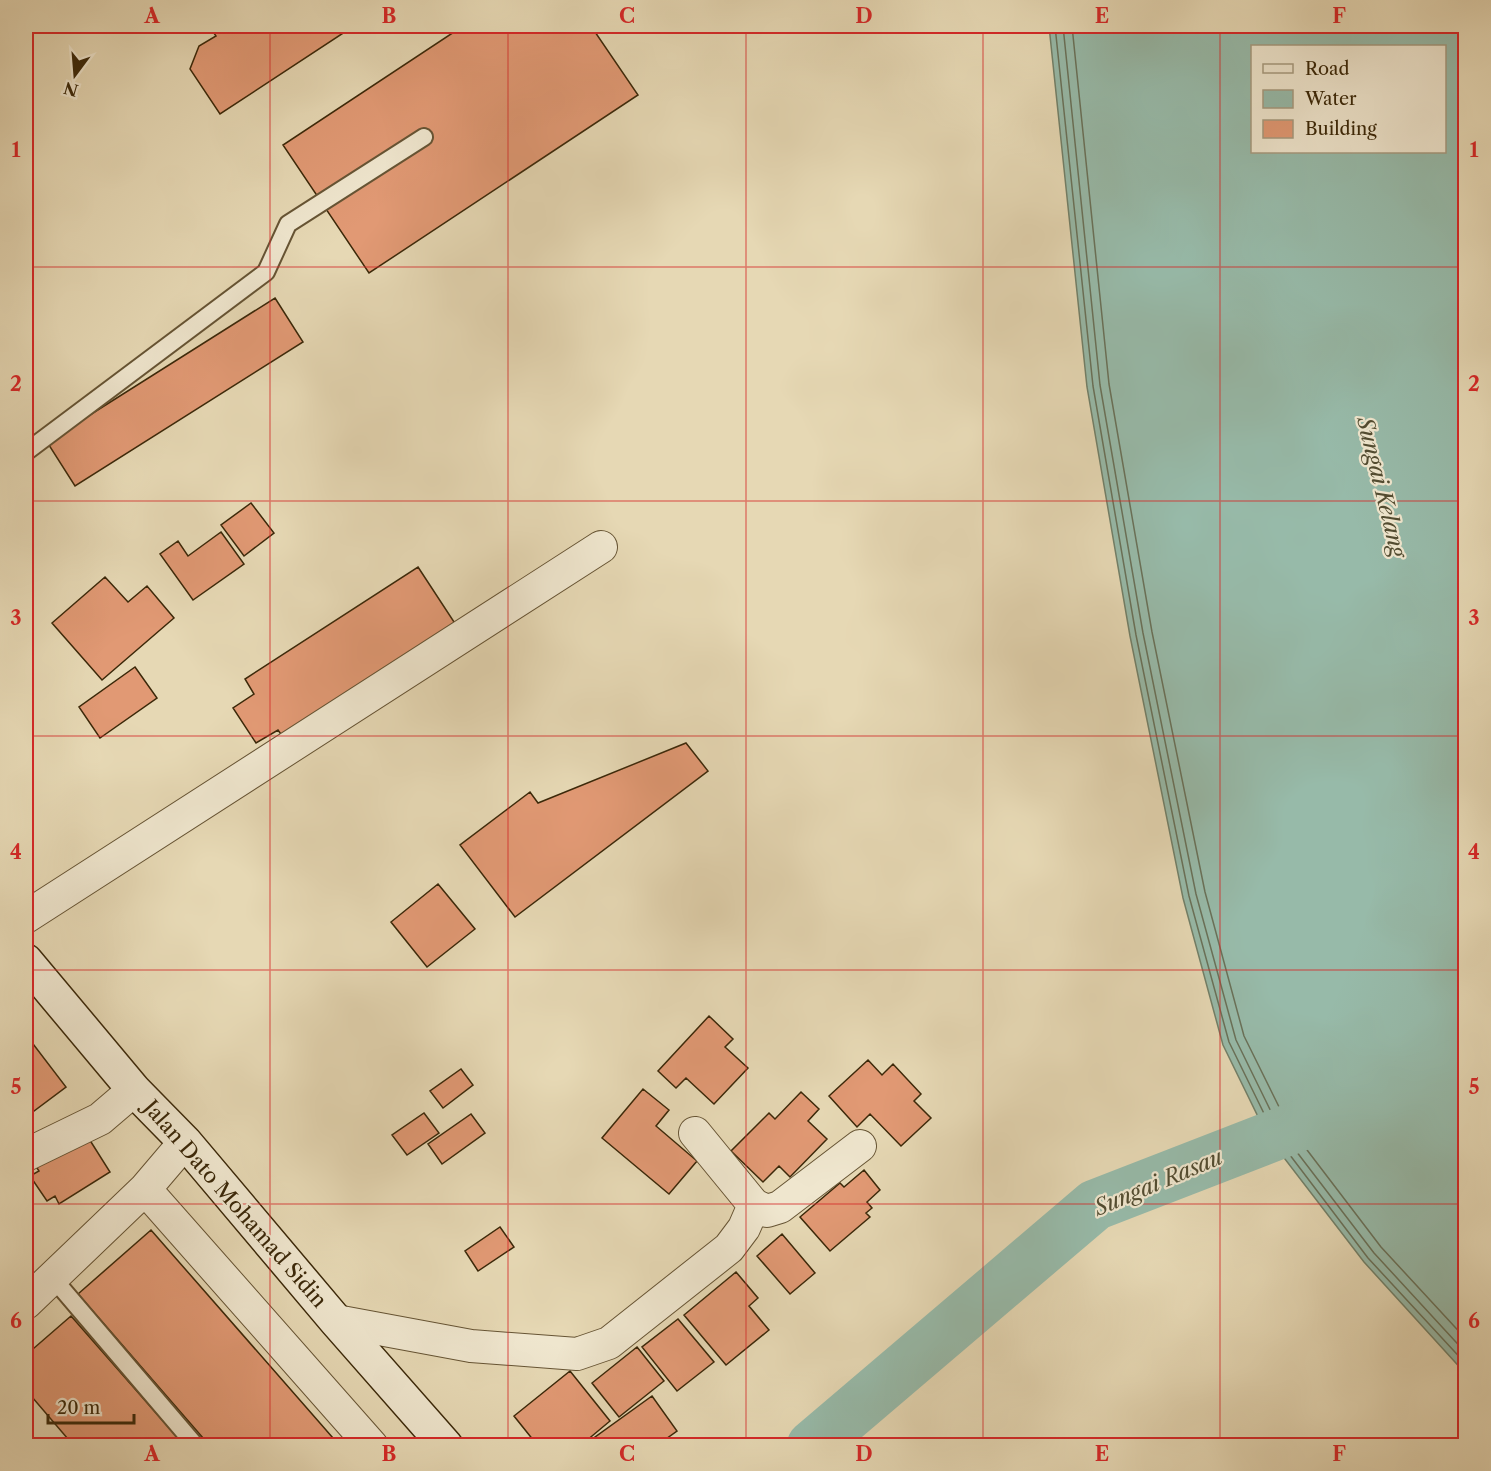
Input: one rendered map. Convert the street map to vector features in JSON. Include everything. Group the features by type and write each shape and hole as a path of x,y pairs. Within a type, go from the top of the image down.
{"main road":[{"name":"Jalan Dato Mohamad Sidin","path":"26,961 134,1090 185,1142 336,1322 446,1446"}],"street":[{"path":"26,917 601,547"},
{"path":"26,1155 100,1119 134,1090"},
{"path":"695,1133 754,1205 766,1211 780,1207 860,1146"},
{"path":"26,1303 145,1189 185,1142"},
{"path":"145,1189 372,1446"},
{"path":"336,1322 471,1346 577,1354 609,1343 729,1248 744,1228 754,1205"}],"lane":[{"path":"26,452 266,272 288,224 424,136"},
{"path":"52,1277 196,1446"}],"water":[{"name":"Sungai Kelang","path":"1049,26 1465,26 1465,1373 1364,1262 1268,1137 1223,1045 1183,898 1130,636 1087,387"}],"building":[{"path":"209,26 354,26 220,114 190,69 199,46 216,36"},
{"path":"463,26 591,26 638,95 369,273 283,145"},
{"path":"275,298 303,342 75,486 47,442"},
{"path":"251,503 274,533 244,556 221,525"},
{"path":"221,532 244,564 193,600 160,554 178,541 188,556"},
{"path":"418,567 458,628 285,740 278,730 256,743 233,708 254,694 245,679"},
{"path":"105,577 128,602 147,586 174,618 102,680 52,623"},
{"path":"135,667 157,698 100,738 79,707"},
{"path":"686,743 708,771 515,917 460,845 530,792 538,803"},
{"path":"438,884 475,929 427,967 391,922"},
{"path":"709,1016 733,1039 725,1047 748,1068 714,1104 686,1078 676,1088 658,1071"},
{"path":"26,1037 66,1087 26,1117"},
{"path":"868,1060 882,1075 893,1064 921,1094 914,1101 931,1118 901,1146 870,1114 857,1127 829,1096"},
{"path":"461,1069 473,1085 443,1108 430,1091"},
{"path":"643,1089 669,1110 656,1126 697,1161 669,1194 602,1138"},
{"path":"801,1092 819,1109 808,1121 827,1139 790,1177 779,1166 763,1182 731,1151 769,1113 775,1119"},
{"path":"424,1113 439,1133 407,1155 392,1135"},
{"path":"471,1114 485,1133 442,1164 428,1144"},
{"path":"86,1134 110,1172 59,1204 55,1196 47,1201 30,1176 39,1171 35,1165"},
{"path":"864,1170 880,1190 867,1202 872,1208 866,1213 870,1217 830,1251 800,1217 840,1183 844,1187"},
{"path":"500,1227 514,1247 478,1271 465,1251"},
{"path":"151,1230 340,1446 210,1446 78,1294"},
{"path":"782,1234 815,1273 790,1294 757,1256"},
{"path":"736,1272 758,1298 749,1306 769,1330 726,1365 684,1315"},
{"path":"71,1316 185,1446 74,1446 26,1390 26,1355"},
{"path":"678,1319 714,1362 677,1391 642,1347"},
{"path":"637,1347 664,1381 619,1417 592,1383"},
{"path":"570,1371 610,1421 580,1446 538,1446 514,1416"},
{"path":"652,1396 677,1431 656,1446 595,1446 591,1440"}],"waterway":[{"name":"Sungai Rasau","path":"812,1446 1095,1205 1466,1061"}]}
